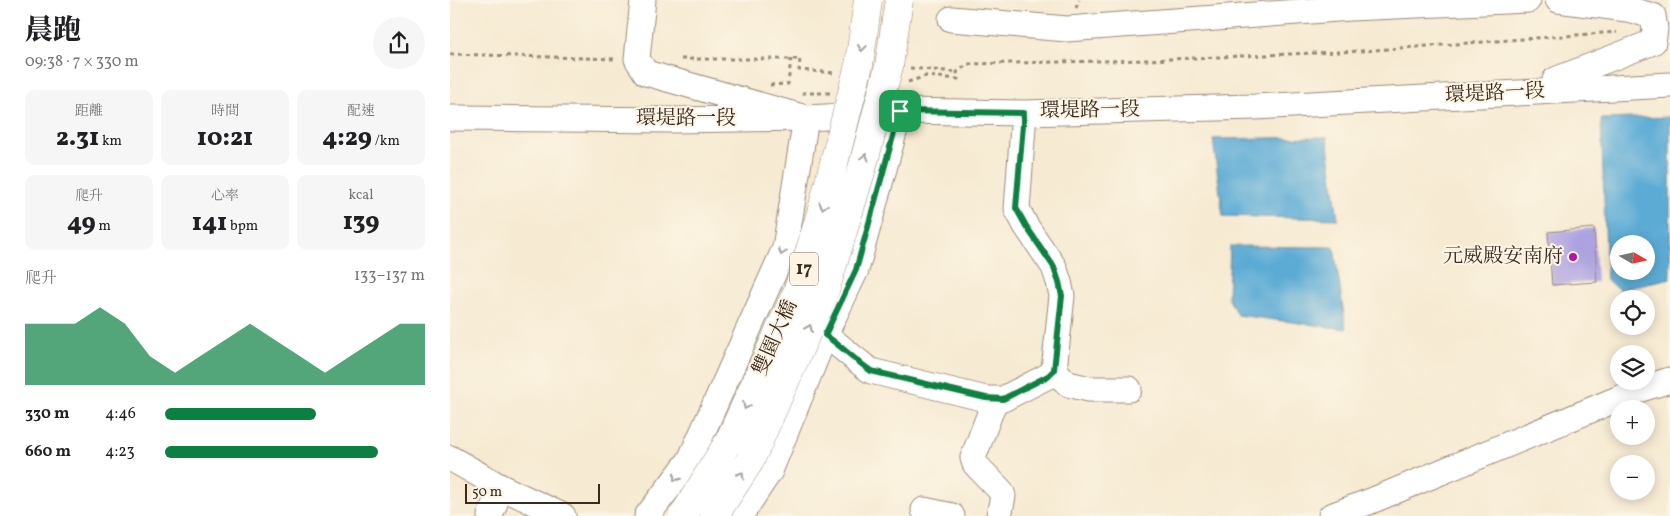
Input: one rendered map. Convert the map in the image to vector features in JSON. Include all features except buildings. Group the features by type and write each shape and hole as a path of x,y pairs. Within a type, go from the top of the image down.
{"main road":[{"name":"雙園大橋","path":"682,516 729,441 798,290 823,206 848,84 868,0"},
{"name":"雙園大橋","path":"714,516 750,461 825,291 864,165 895,75 899,0"}],"street":[{"path":"643,0 637,59 646,73 806,118 785,248 690,460 647,516"},
{"path":"950,19 1067,29 1351,8 1528,0"},
{"path":"1556,90 1556,80 1653,42 1656,29 1653,16 1627,9 1558,0"},
{"name":"環堤路一段","path":"450,118 674,120 806,118 900,111 1024,113 1255,108 1670,85"},
{"path":"740,516 770,471 825,335 856,270 900,111"},
{"path":"825,335 871,371 995,400 1003,399 1048,376 1054,370 1062,296 1059,282 1054,267 1016,208 1024,113"},
{"path":"1054,370 1068,384 1089,389 1128,389"},
{"path":"1331,516 1370,502 1644,388 1670,380"},
{"path":"995,400 973,458 974,464 1001,491 1003,496 1002,505 998,516"},
{"path":"450,458 501,487 563,516"},
{"path":"490,516 501,487"},
{"path":"924,510 952,516"}],"path":[{"path":"895,75 957,72 968,64 1146,60 1361,50 1656,29"},
{"path":"450,54 637,59"},
{"path":"675,59 800,59 799,70 848,84"},
{"path":"769,85 788,84 791,59"},
{"path":"895,75 958,79 957,72"},
{"path":"801,93 848,84"}],"water":[{"path":"1670,117 1670,278 1620,290 1607,280 1601,119"},
{"path":"1327,137 1338,219 1223,216 1213,139"},
{"path":"1230,246 1334,247 1346,329 1237,315 1228,297"}],"place":[{"name":"元威殿安南府","path":"1573,257"}],"route":[{"path":"900,111 1024,113 1016,208 1054,267 1062,296 1054,370 1048,376 1003,399 995,400 871,371 825,335 856,270 900,111"}]}
